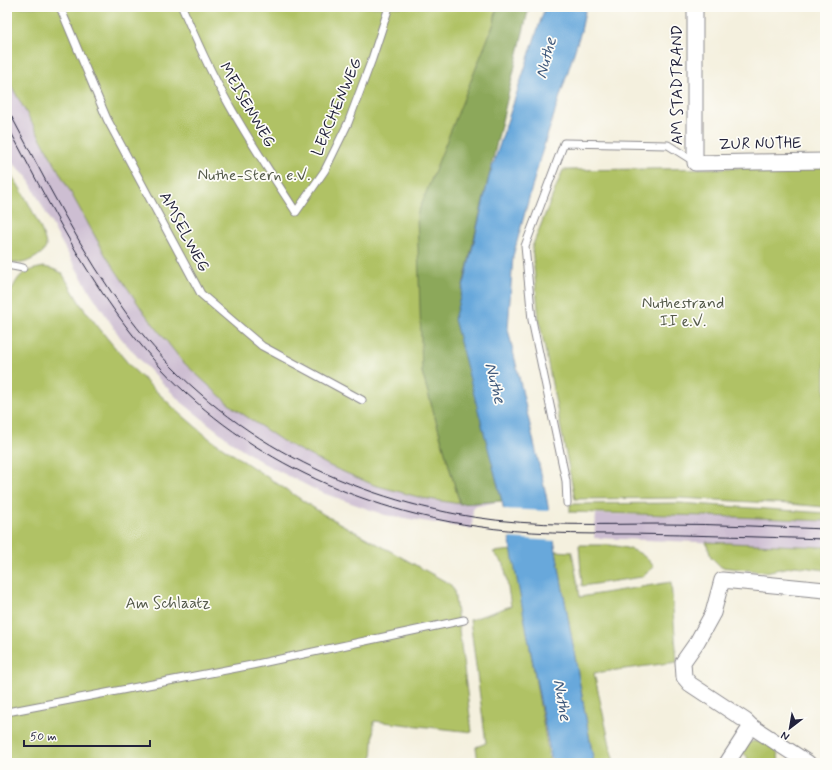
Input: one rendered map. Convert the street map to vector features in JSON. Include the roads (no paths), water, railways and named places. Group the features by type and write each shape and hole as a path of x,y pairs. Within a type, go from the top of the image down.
{"street":[{"name":"AM STADTRAND","path":"695,7 695,163"},
{"name":"ZUR NUTHE","path":"695,163 825,161"},
{"path":"808,763 690,684 684,677 683,662 697,642 713,613 722,580 825,590"},
{"path":"727,763 751,726"}],"lane":[{"name":"AMSELWEG","path":"60,7 107,119 201,294 262,346 362,400"},
{"name":"MEISENWEG","path":"182,7 221,91 296,212"},
{"name":"LERCHENWEG","path":"296,212 325,170 348,123 368,72 389,7"},
{"path":"567,503 566,481 532,320 525,246 564,143 668,145 695,163"},
{"path":"7,265 23,268"},
{"path":"7,712 252,665 464,620"}],"water":[{"name":"Nuthe","path":"545,7 586,7 581,31 540,158 513,256 508,329 546,495 594,763 552,763 502,501 454,319 465,280 489,177"}],"tram line":[{"path":"7,108 79,241 129,317 162,357 199,392 239,424 281,451 326,474 373,492 422,507 473,517 544,524 704,524 825,529"},
{"path":"7,125 70,242 106,298 146,351 179,386 214,417 253,445 294,468 338,489 382,505 428,517 494,529 552,533 825,539"}],"park label":[{"name":"Nuthe-Stern e.V.","path":"254,175"},
{"name":"Nuthestrand II e.V.","path":"683,312"},
{"name":"Am Schlaatz","path":"168,603"}]}
